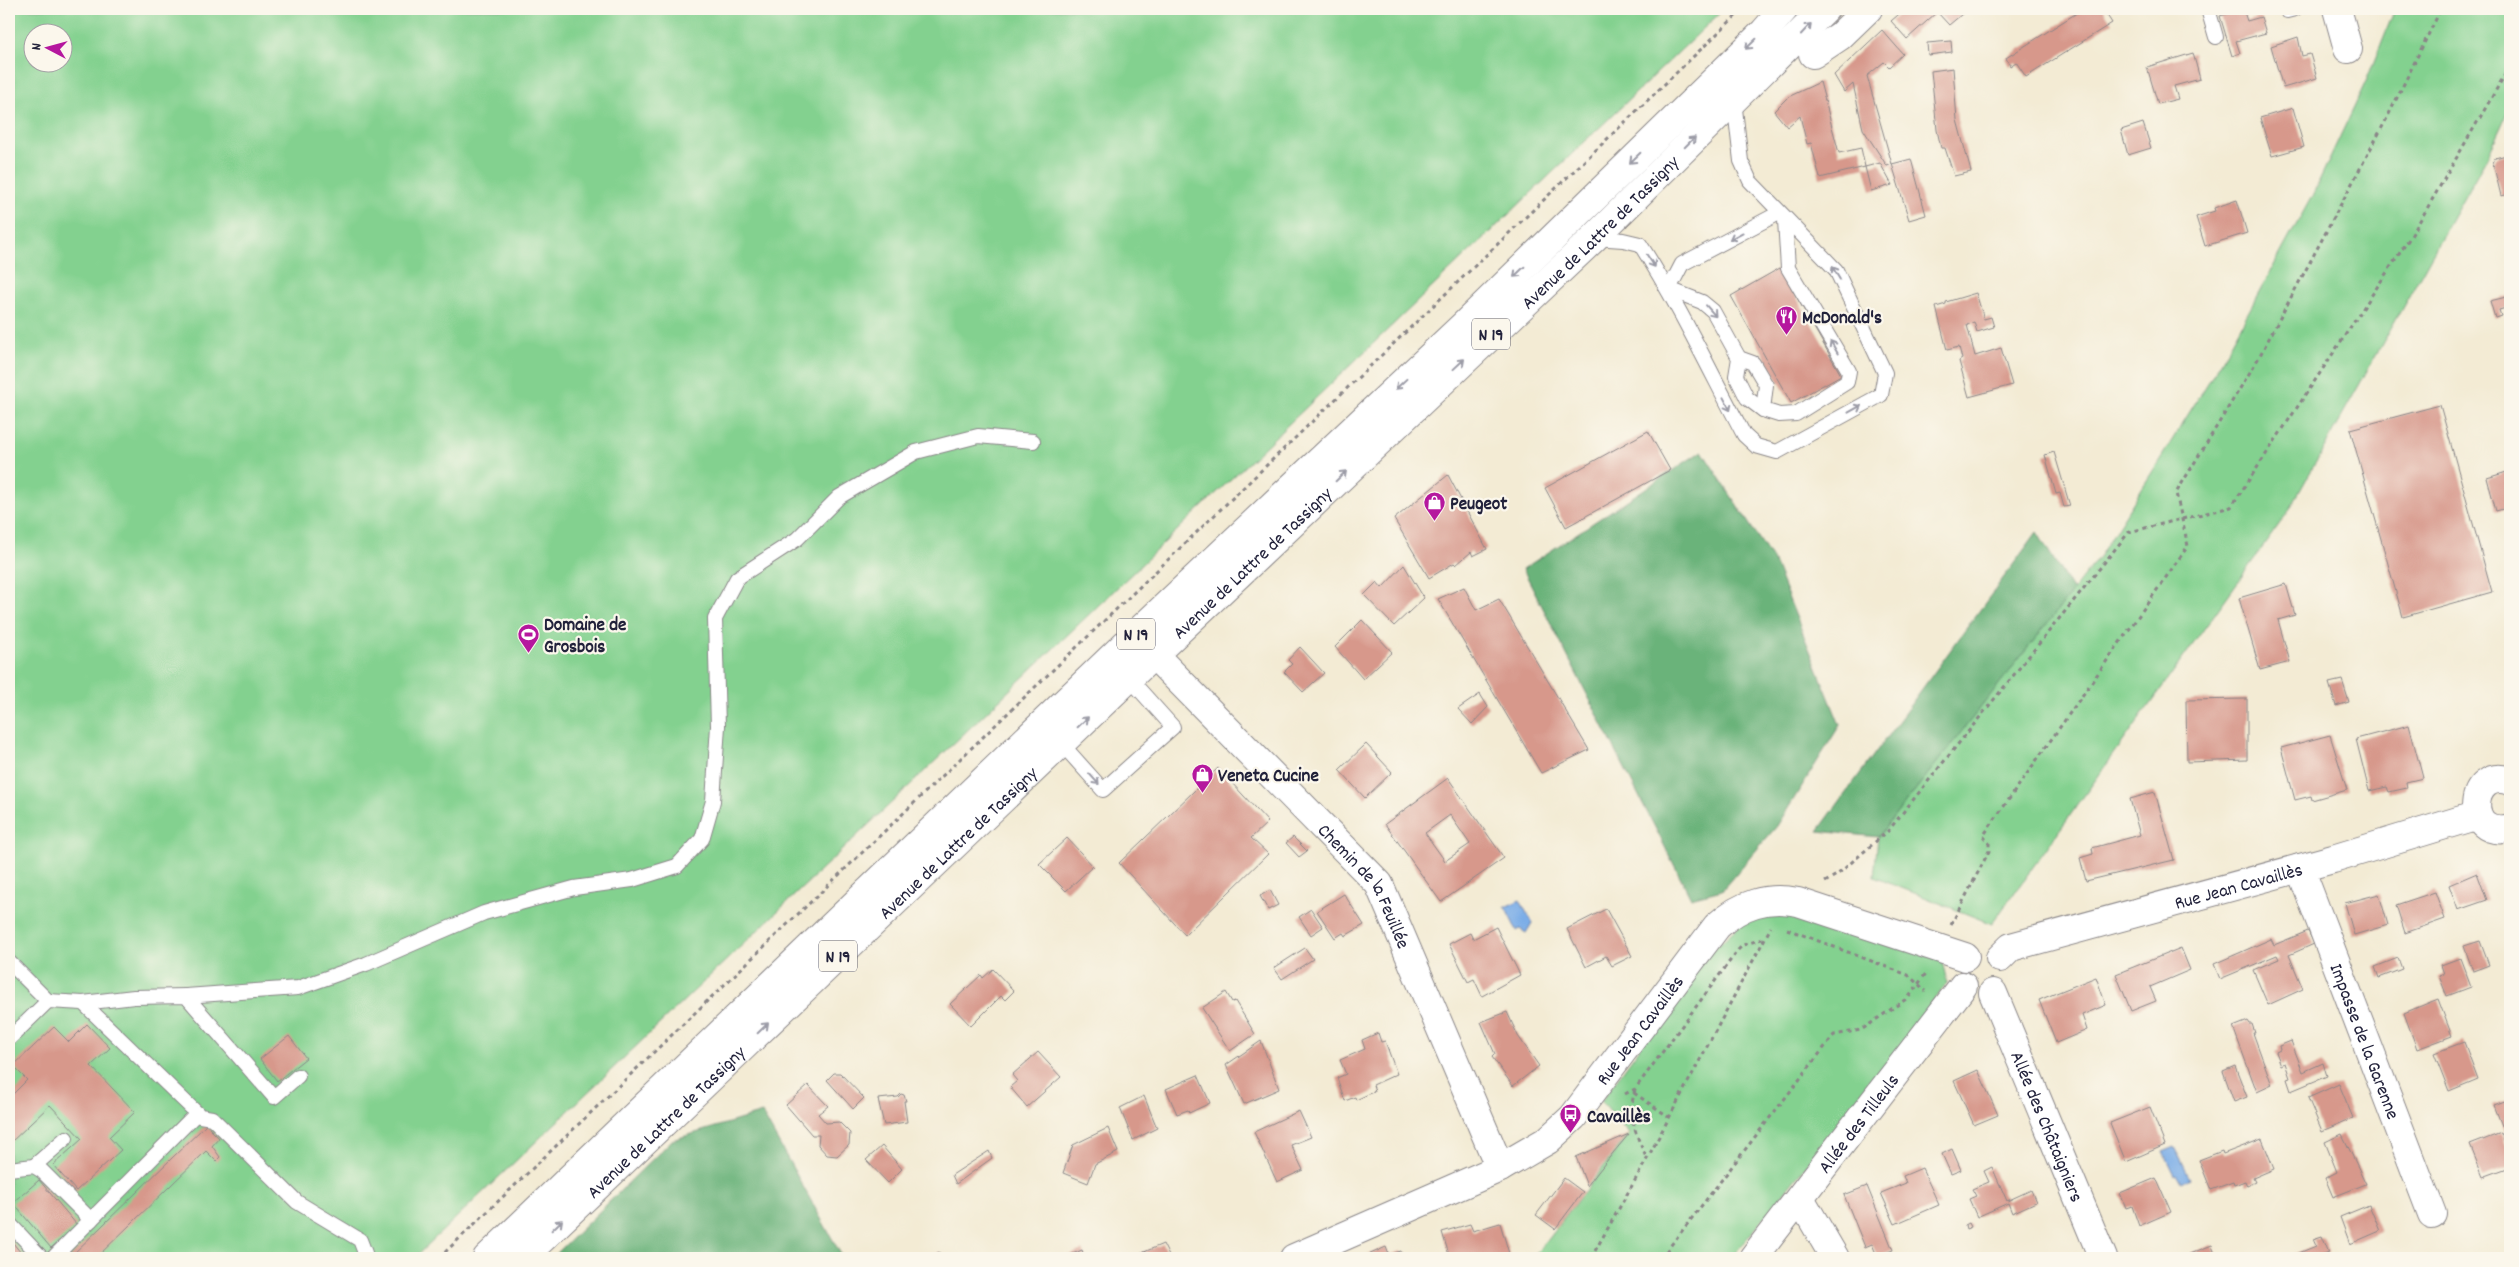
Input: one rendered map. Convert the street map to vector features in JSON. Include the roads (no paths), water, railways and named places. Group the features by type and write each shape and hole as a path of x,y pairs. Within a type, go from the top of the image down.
{"main road":[{"name":"N 19","path":"486,1258 1122,648 1464,325 1764,32 1784,9"},
{"name":"Avenue de Lattre de Tassigny","path":"522,1258 1128,678 1594,238 1825,9"},
{"path":"1813,54 1840,36 1868,9"},
{"path":"2337,9 2348,49"},
{"name":"Chemin de la Feuillée","path":"1154,654 1380,884 1500,1168"},
{"path":"2510,781 2497,779 2482,787 2476,801 2478,815 2485,824 2492,829 2510,828"},
{"name":"Rue Jean Cavaillès","path":"2000,958 2011,948 2300,868 2478,815"},
{"name":"Impasse de la Garenne","path":"2300,868 2432,1214"},
{"name":"Rue Jean Cavaillès","path":"1294,1258 1500,1168 1548,1140 1573,1117 1718,926 1728,916 1747,906 1772,899 1798,902 1965,957"},
{"path":"1978,949 1987,950 2000,958 2004,964 2005,977 2003,984 1992,993 1977,995 1963,986 1959,971 1965,957 1978,949"},
{"name":"Allée des Tilleuls","path":"1753,1258 1963,986"},
{"name":"Allée des Châtaigniers","path":"1992,993 2103,1258"},
{"path":"1800,1198 1835,1258"}],"lane":[{"path":"2208,9 2216,38"},
{"path":"1594,238 1623,240 1640,244 1669,289 1685,326 1744,435 1756,446 1777,452 1881,395 1885,373 1836,270 1750,181 1741,161 1734,98"},
{"path":"1669,289 1682,264 1782,216"},
{"path":"1669,289 1702,302 1713,311 1738,358 1736,376 1747,398 1763,410 1779,415 1796,414 1847,382 1848,371 1788,268 1782,216"},
{"path":"1738,358 1753,363 1766,385 1763,410"},
{"path":"9,962 48,1001 83,1003 134,997 186,996 298,988 366,964 484,913 574,888 632,880 677,866 702,839 713,801 718,726 715,619 737,578 797,539 839,497 916,452 978,436 1032,441"},
{"path":"1061,743 1103,790 1173,727 1128,678"},
{"path":"186,996 274,1097 298,1076"},
{"path":"9,1038 48,1001"},
{"path":"83,1003 200,1116 212,1118 297,1202 360,1240 365,1253 362,1258"},
{"path":"53,1258 197,1113"},
{"path":"9,1169 34,1166 66,1138"},
{"path":"34,1166 42,1171 91,1220"},
{"path":"9,1223 42,1258"}],"water":[{"path":"1520,900 1532,923 1526,933 1520,929 1517,931 1505,907"},
{"path":"2175,1147 2190,1178 2181,1183 2176,1174 2174,1175 2163,1152"}],"place":[{"name":"McDonald's","path":"1786,335"},
{"name":"Peugeot","path":"1434,521"},
{"name":"Domaine de Grosbois","path":"528,653"},
{"name":"Veneta Cucine","path":"1202,793"},
{"name":"Cavaillès","path":"1571,1134"}]}
